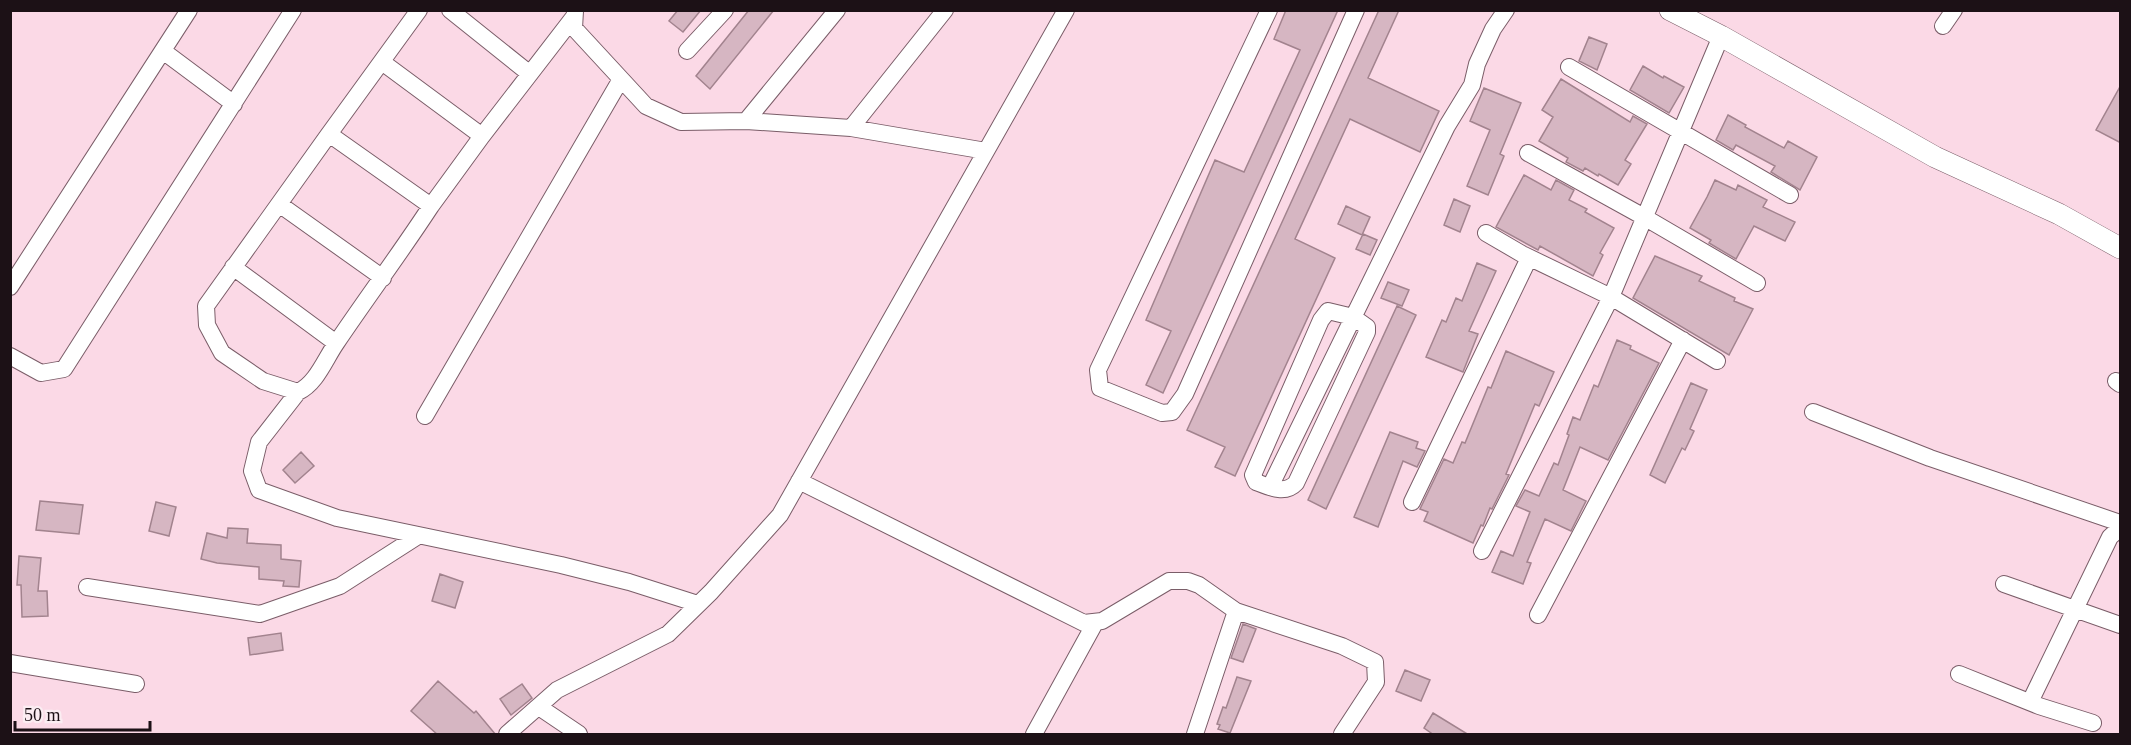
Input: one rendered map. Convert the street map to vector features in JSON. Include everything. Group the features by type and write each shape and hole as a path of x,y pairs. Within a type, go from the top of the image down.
{"street":[{"path":"10,287 189,10"},
{"path":"10,356 41,373 64,369 293,10"},
{"path":"298,392 263,381 222,353 207,326 206,306 419,10"},
{"path":"450,10 530,74"},
{"path":"687,51 725,10"},
{"path":"746,121 837,10"},
{"path":"851,128 945,10"},
{"path":"507,735 557,690 668,634 780,515 1066,10"},
{"path":"1269,10 1098,370 1100,388 1162,413 1172,412 1185,394 1356,10"},
{"path":"1353,318 1328,311 1321,320 1253,475 1253,480 1256,482 1270,487 1353,318 1447,126 1472,85 1477,64 1493,29 1506,10"},
{"path":"1670,10 1721,36 1935,157 2059,214 2121,248"},
{"path":"1943,26 1954,10"},
{"path":"575,12 431,206 308,387 298,392 259,442 252,471 260,490 337,518 561,565 629,582 698,604"},
{"path":"575,12 574,28 646,106 681,122 746,121 851,128 986,151"},
{"path":"1482,551 1611,297 1721,36"},
{"path":"162,51 234,104"},
{"path":"382,62 482,136"},
{"path":"1569,67 1790,195"},
{"path":"425,416 621,79"},
{"path":"329,134 431,206"},
{"path":"1528,153 1757,283"},
{"path":"279,204 383,278"},
{"path":"1486,233 1529,258 1611,297 1717,362"},
{"path":"1412,501 1529,258"},
{"path":"233,267 336,343"},
{"path":"1538,615 1683,340"},
{"path":"1813,412 1930,458 2121,523"},
{"path":"799,482 1084,623 1102,621 1169,581 1179,580 1199,585 1236,611 1342,646 1375,662 1376,682 1342,735"},
{"path":"2035,704 2080,610 2110,537 2121,528"},
{"path":"87,587 260,614 340,586 418,536"},
{"path":"2080,610 2121,542"},
{"path":"2004,584 2121,625"},
{"path":"1195,735 1236,611"},
{"path":"1034,735 1095,623"},
{"path":"10,663 136,684"},
{"path":"1959,674 2035,704 2093,723"},
{"path":"538,706 579,735"}],"building":[{"path":"678,10 701,10 683,32 669,21"},
{"path":"749,10 774,10 710,89 696,76"},
{"path":"1286,10 1338,10 1163,393 1146,385 1171,331 1146,320 1215,160 1244,172 1300,50 1274,39"},
{"path":"1379,10 1399,10 1368,78 1439,111 1420,152 1350,119 1295,239 1335,258 1235,476 1215,467 1225,447 1187,430"},
{"path":"1589,37 1607,44 1597,70 1579,61"},
{"path":"1643,66 1684,87 1669,113 1630,90"},
{"path":"1561,79 1630,122 1633,116 1647,124 1625,160 1631,164 1618,185 1599,174 1598,176 1585,168 1583,171 1566,162 1568,158 1539,141 1553,117 1542,110"},
{"path":"2121,85 2121,143 2096,130"},
{"path":"1484,88 1521,103 1500,154 1504,156 1488,195 1467,186 1490,130 1470,121"},
{"path":"1728,115 1784,148 1788,141 1817,157 1800,190 1771,172 1775,166 1736,145 1733,150 1716,140"},
{"path":"1524,175 1551,190 1556,180 1574,190 1569,200 1587,209 1585,212 1614,228 1600,253 1603,255 1593,276 1540,246 1538,250 1496,227"},
{"path":"1715,180 1736,190 1738,185 1767,200 1763,207 1795,222 1785,241 1754,226 1736,259 1709,243 1711,240 1690,228"},
{"path":"1454,199 1470,206 1460,232 1444,225"},
{"path":"1346,206 1370,217 1362,235 1338,224"},
{"path":"1363,234 1377,240 1370,255 1356,249"},
{"path":"1655,256 1702,276 1699,281 1753,309 1729,355 1633,298"},
{"path":"1477,263 1496,271 1469,331 1478,334 1463,372 1426,357 1442,320 1446,322 1456,298 1462,301"},
{"path":"1388,282 1409,290 1402,306 1381,298"},
{"path":"1397,306 1416,315 1326,509 1308,500"},
{"path":"1617,340 1659,363 1608,460 1580,447 1563,490 1586,501 1571,531 1545,519 1527,562 1531,563 1523,584 1492,572 1501,551 1513,556 1530,512 1516,506 1525,490 1539,496 1554,463 1558,465 1573,417 1580,420 1594,385 1598,387"},
{"path":"1506,351 1554,372 1539,406 1535,404 1506,474 1509,475 1473,543 1424,521 1428,512 1420,509 1444,459 1453,463 1462,442 1465,443"},
{"path":"1691,383 1707,390 1690,429 1694,431 1685,450 1682,448 1665,483 1650,475"},
{"path":"1390,432 1418,442 1416,448 1425,451 1417,467 1403,461 1378,527 1354,517"},
{"path":"301,452 314,466 295,483 283,470"},
{"path":"40,501 83,505 79,534 36,530"},
{"path":"156,502 176,507 169,536 149,531"},
{"path":"228,528 248,529 247,543 281,545 281,559 301,561 299,587 283,586 284,581 259,579 259,567 201,559 207,533 227,538"},
{"path":"19,556 41,558 38,591 47,591 48,616 22,617 21,585 17,585"},
{"path":"440,574 463,582 455,608 432,601"},
{"path":"1243,624 1256,629 1243,662 1231,658"},
{"path":"281,633 283,650 250,655 248,638"},
{"path":"1405,670 1430,680 1421,701 1396,691"},
{"path":"1237,677 1251,681 1230,733 1218,729 1220,725 1217,724 1223,707 1226,708"},
{"path":"438,681 474,713 476,711 496,735 438,735 411,711"},
{"path":"522,684 532,698 511,715 500,699"},
{"path":"1433,713 1469,735 1434,735 1424,728"}]}
